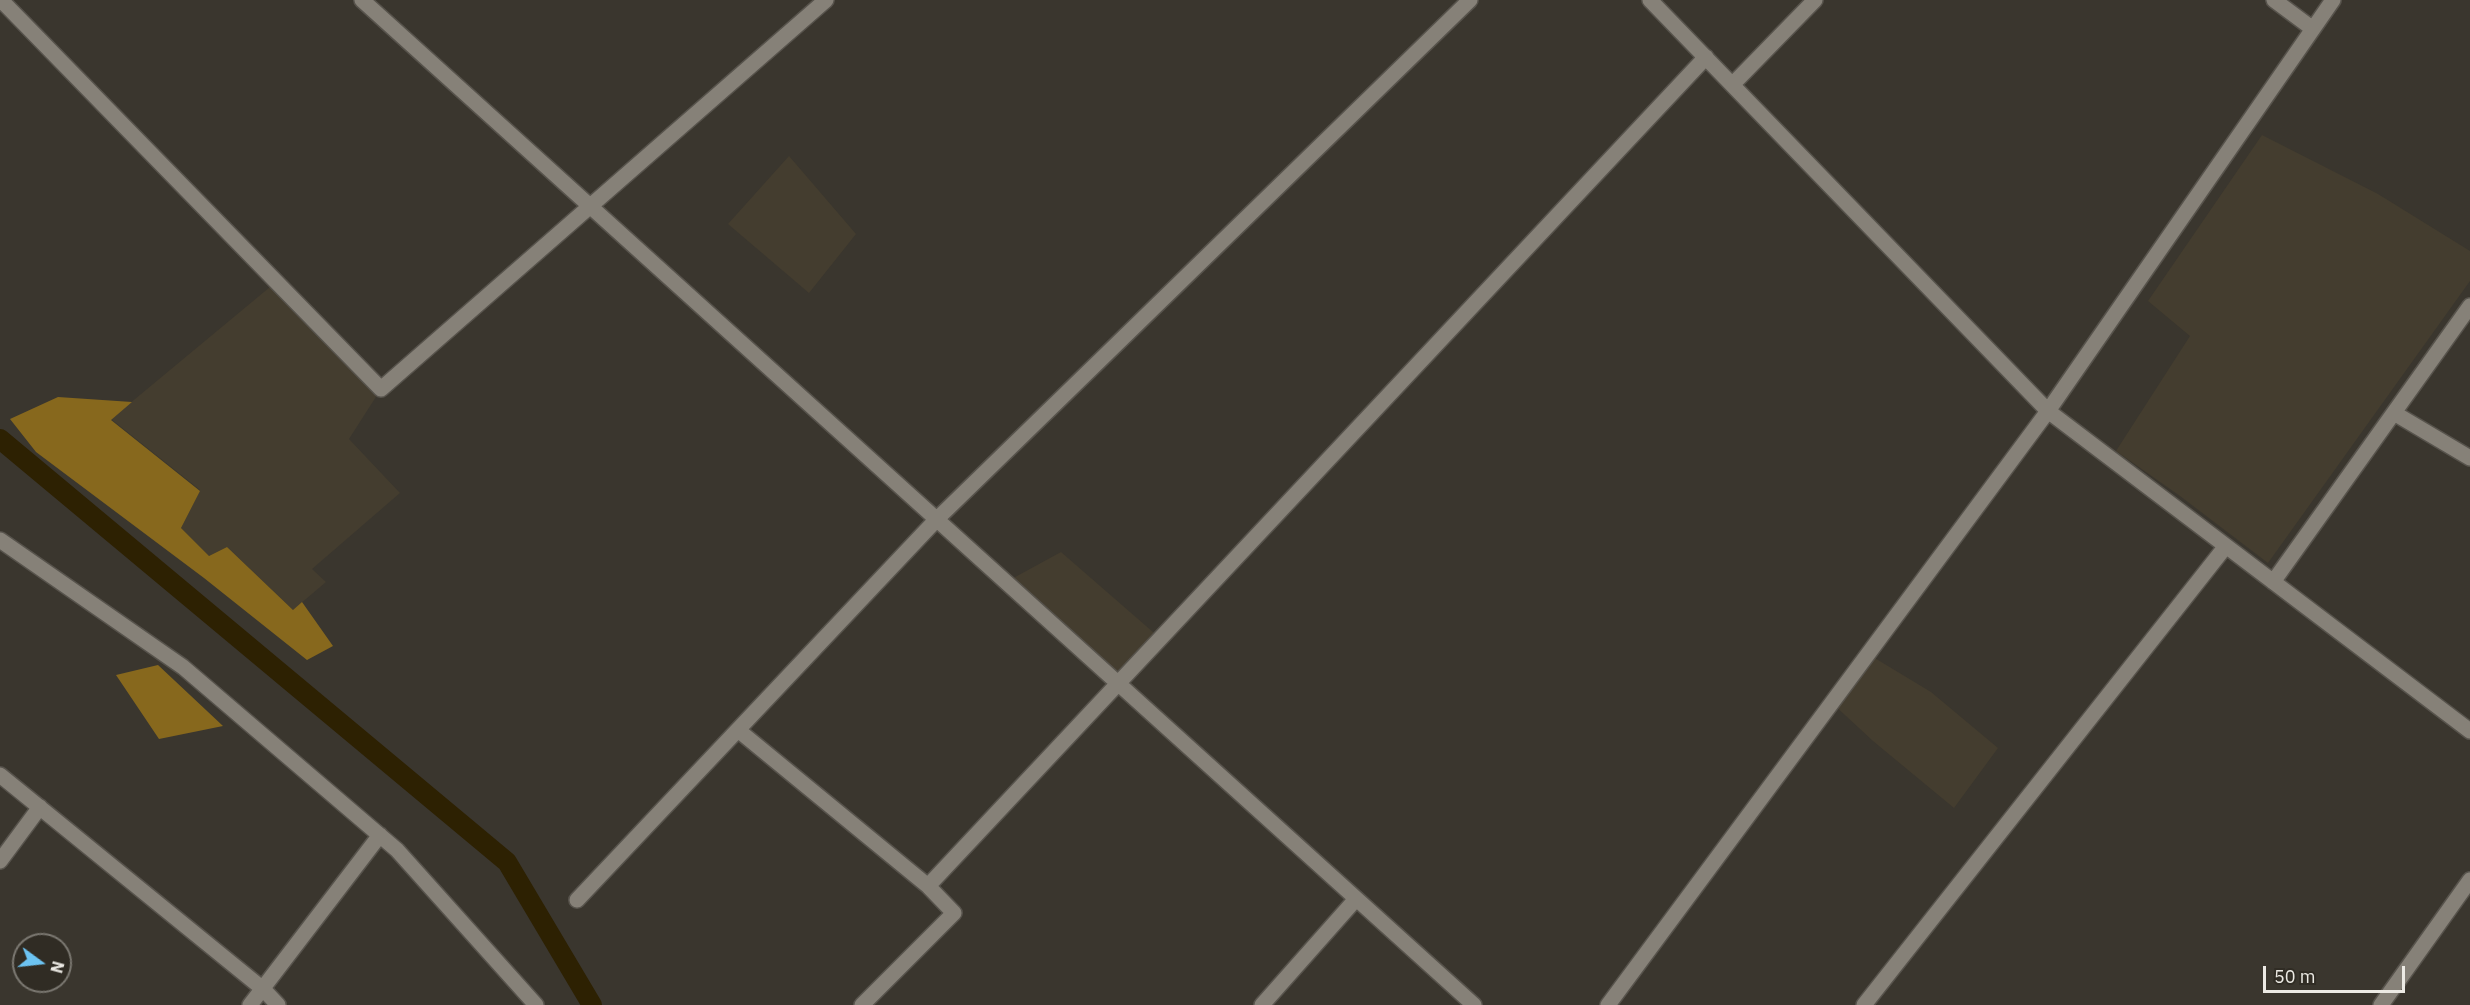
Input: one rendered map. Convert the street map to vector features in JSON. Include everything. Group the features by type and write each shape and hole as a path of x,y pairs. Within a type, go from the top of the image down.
{"street":[{"path":"1,0 381,389 826,0"},
{"path":"362,0 1474,1005"},
{"path":"577,900 937,519 1470,0"},
{"path":"1650,0 2048,411 2470,731"},
{"path":"1733,84 1815,0"},
{"path":"2274,0 2313,29"},
{"path":"1608,1005 2048,411 2333,0"},
{"path":"928,886 1706,57"},
{"path":"2273,582 2470,306"},
{"path":"2394,413 2470,458"},
{"path":"0,540 183,667 380,835 397,850 536,1005"},
{"path":"1864,1005 2226,546"},
{"path":"738,730 928,886 954,913 862,1005"},
{"path":"0,775 263,989 278,1005"},
{"path":"0,861 40,807"},
{"path":"250,1005 380,835"},
{"path":"2381,1005 2470,880"},
{"path":"1262,1005 1356,899"}],"shaded area":[{"path":"2262,135 2378,194 2470,251 2470,281 2268,563 2116,451 2190,336 2148,301"},
{"path":"789,156 856,234 809,293 728,224"},
{"path":"276,282 381,389 349,439 400,493 312,569 326,582 293,610 227,547 209,556 181,528 200,490 111,419"},
{"path":"58,397 132,402 111,420 200,491 181,528 209,556 227,547 293,610 302,602 333,646 307,660 204,578 36,452 10,419"},
{"path":"1061,552 1161,639 1119,684 1006,582"},
{"path":"1868,654 1931,692 1998,748 1954,808 1873,741 1832,703"},
{"path":"158,665 223,726 159,739 116,675"}],"waterway":[{"path":"0,439 507,862 592,1005"}]}
